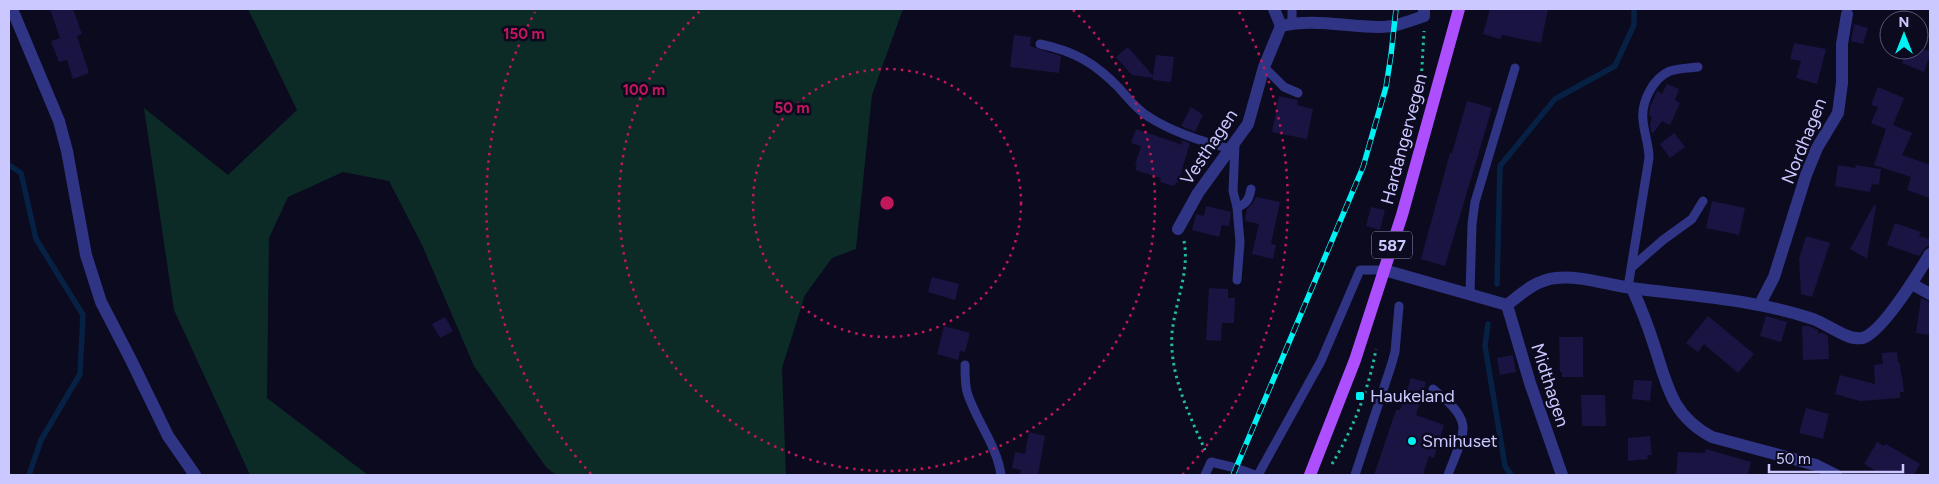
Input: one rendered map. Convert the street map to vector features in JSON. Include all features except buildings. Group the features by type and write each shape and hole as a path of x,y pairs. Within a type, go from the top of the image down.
{"main road":[{"name":"Hardangervegen","path":"1310,475 1355,360 1402,215 1459,9"}],"street":[{"path":"12,9 59,120 67,151 86,255 101,302 168,436 195,475"},
{"path":"1274,9 1287,24 1307,22 1380,27 1395,25 1424,12"},
{"name":"Nordhagen","path":"1760,304 1774,277 1817,148 1838,113 1842,83 1842,44 1847,14"},
{"name":"Vesthagen","path":"1178,229 1198,193 1248,124 1264,67 1287,24"},
{"path":"1384,270 1507,305 1528,288 1542,281 1556,278 1571,278 1630,288 1760,304 1811,318 1845,336 1861,338 1870,335 1879,326 1912,284 1930,254"},
{"path":"1912,284 1930,294"},
{"path":"1630,288 1647,324 1663,378 1671,396 1683,415 1696,429 1712,437 1816,465 1836,475"},
{"name":"Midthagen","path":"1507,305 1530,382 1562,475"}],"lane":[{"path":"1287,24 1292,9"},
{"path":"1040,44 1068,51 1086,60 1102,71 1148,117 1197,139 1233,146 1233,192 1237,207 1240,242 1237,280"},
{"path":"1264,67 1284,86 1298,93"},
{"path":"1630,288 1649,158 1642,116 1645,102 1655,83 1662,76 1671,71 1698,67"},
{"path":"1470,293 1472,224 1475,202 1515,68"},
{"path":"1237,207 1249,199 1251,189"},
{"path":"1632,268 1663,240 1692,219 1703,201"},
{"path":"1205,475 1211,462 1257,475 1321,361 1360,270 1384,270"},
{"path":"1355,475 1391,366 1397,338 1399,306"},
{"path":"964,365 966,390 976,416 992,445 1000,465 1001,475"},
{"path":"1433,389 1448,402 1459,416 1462,426 1461,438 1448,475"}],"path":[{"path":"1420,90 1424,12"},
{"path":"1178,229 1186,251 1172,332 1172,349 1180,388 1211,462"}],"green space":[{"path":"248,9 903,9 872,95 856,249 832,258 805,295 782,368 786,475 556,475 546,467 474,366 422,245 389,181 343,172 288,197 269,238 267,398 368,475 250,475 174,310 144,108 228,175 297,110"}],"waterway":[{"path":"1497,284 1500,166 1555,99 1615,66 1634,25 1634,9"},
{"path":"9,165 21,173 36,239 83,315 80,374 41,440 29,475"},
{"path":"1488,324 1485,346 1505,466 1511,475"}],"railway":[{"path":"1233,475 1363,167 1386,87 1396,9"}],"place":[{"name":"Haukeland","path":"1360,396"},
{"name":"Smihuset","path":"1412,441"}]}
